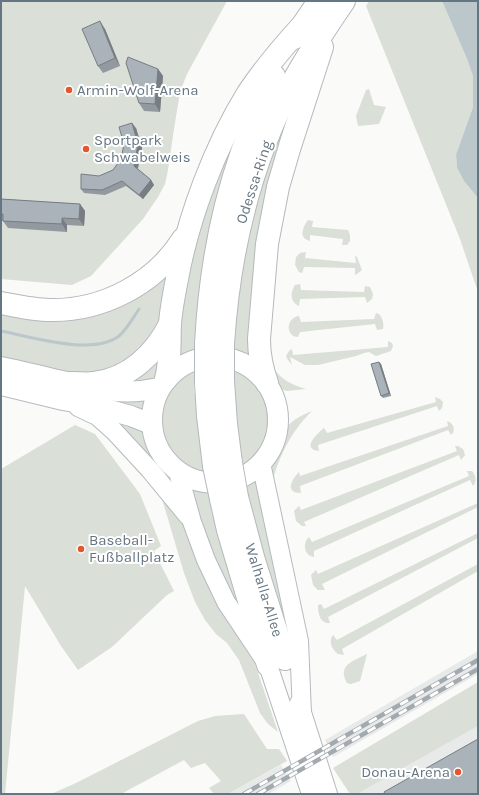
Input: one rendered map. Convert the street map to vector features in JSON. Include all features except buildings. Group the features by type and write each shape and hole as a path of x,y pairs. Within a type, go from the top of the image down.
{"highway":[{"name":"Odessa-Ring","path":"214,344 225,311 236,241 250,189 265,144 280,107 295,79 315,43 344,1"},
{"name":"Odessa-Ring","path":"214,382 214,344 208,312 218,235 233,178 260,104 284,56 316,5"},
{"path":"266,383 262,370 259,339 267,244 278,187 320,57 328,25"},
{"path":"163,384 169,365 170,323 177,277 189,230 207,178 217,153 248,94 267,67 301,27"},
{"path":"1,303 48,310 77,308 105,301 131,289 154,272 173,252 189,230"},
{"path":"67,392 94,383 113,379 128,372 143,362 162,340 170,323"},
{"name":"Walhalla-Allee","path":"214,382 226,424 223,465 229,498 228,530 277,662"}],"main road":[{"path":"209,357 226,357 241,362 255,371 266,383 273,395 278,413 277,431 272,448 261,463 247,475 230,482 212,484 194,480 178,472 164,459 155,442 151,424 152,412 154,400 163,384 178,368 193,360 209,357"},
{"path":"1,367 67,392 98,406 151,424"},
{"path":"1,385 67,392 95,389 135,392 163,384"},
{"path":"67,392 114,431 150,470 192,522"},
{"path":"261,463 299,641 302,714"},
{"path":"178,472 192,522 206,560 226,602 277,662"},
{"name":"Walhalla-Allee","path":"277,662 302,714 328,794"},
{"name":"Walhalla-Allee","path":"277,662 311,794"}],"shaded area":[{"name":"Armin-Wolf-Arena","path":"1,1 227,1 187,74 180,92 168,170 165,184 158,197 143,219 91,276 72,285 1,279"},
{"path":"369,1 442,1 467,59 473,76 473,107 456,156 457,168 464,181 478,198 478,292 460,239 366,6"},
{"path":"442,1 478,1 478,198 464,181 457,168 456,155 473,107 473,76"},
{"path":"305,71 254,298 250,365 234,357 237,274 257,187"},
{"path":"369,89 374,105 386,107 379,124 358,126 356,116 366,90"},
{"path":"248,102 210,236 196,325 195,351 173,363 185,259"},
{"path":"308,220 313,221 312,227 348,230 350,241 347,245 342,245 343,239 310,235 310,241 306,240 303,232"},
{"path":"178,250 161,325 131,364 87,376 1,359 1,309 77,314"},
{"path":"306,252 305,258 356,263 355,256 357,257 362,270 355,275 355,268 304,267 302,273 299,272 295,265 296,257 300,253"},
{"path":"300,284 301,290 364,292 365,286 370,287 373,294 372,299 367,303 365,297 300,299 299,306 292,300 292,291 295,285"},
{"path":"376,313 379,314 382,319 383,329 377,330 375,324 300,332 298,337 291,334 289,331 289,324 294,317 299,316 301,322 374,319"},
{"path":"164,341 162,368 156,378 144,387 123,380"},
{"path":"388,341 392,343 393,346 391,351 376,356 369,352 318,365 305,365 290,357 292,365 286,356 292,349 293,355 388,347"},
{"path":"266,358 283,378 292,384 306,389 287,391 280,389"},
{"path":"195,364 194,393 196,393 202,447 200,448 205,472 184,463 175,456 165,441 155,413 157,401 164,388 182,371"},
{"path":"234,369 245,375 254,383 266,403 269,414 267,437 259,452 242,469 236,419"},
{"path":"1,377 147,397 145,410"},
{"path":"435,397 443,402 442,408 439,411 437,406 318,445 319,451 314,450 311,447 312,441 324,428 327,433 436,402"},
{"path":"312,411 297,428 285,448 276,468 270,490 267,469 281,448 284,434 289,424"},
{"path":"104,413 141,428 146,435 151,451 174,478 186,510"},
{"path":"447,421 454,427 451,435 448,430 300,486 301,493 293,491 291,488 294,478 299,472 300,476 448,426"},
{"name":"Baseball- Fußballplatz","path":"75,425 95,434 140,494 161,546 154,551 174,591 167,595 112,647 78,670 61,646 25,586 5,794 1,794 1,469"},
{"path":"455,446 463,449 465,455 461,460 459,455 304,522 306,526 302,526 296,521 294,511 299,506 301,510 457,451"},
{"path":"467,471 472,471 476,478 473,486 470,480 314,551 314,557 306,552 305,543 309,537 312,542 469,476"},
{"path":"259,476 294,655 292,664 245,485"},
{"path":"186,485 208,490 212,512 247,623 214,560"},
{"path":"160,492 174,505 252,655 278,732 268,724 260,713 239,660 227,643 216,634 205,620 195,602 184,573"},
{"path":"478,503 478,507 322,584 325,590 318,590 313,585 311,575 316,570 318,574"},
{"path":"478,533 478,538 328,617 330,623 324,622 320,617 318,605 321,604 324,609"},
{"path":"478,564 478,571 342,649 344,655 338,654 332,648 331,640 333,635 337,640"},
{"path":"478,651 478,674 333,757 325,740"},
{"path":"367,654 360,681 351,684 347,683 344,677 345,668 348,664"},
{"path":"478,682 478,726 357,794 350,794 333,768"},
{"path":"244,714 267,749 279,749 287,761 228,794 214,794 209,788 221,781 205,763 191,768 184,760 121,794 51,794 76,783 198,721 215,716"},
{"path":"478,726 478,794 357,794"},
{"path":"281,765 291,781 268,794 228,794"}],"waterway":[{"path":"1,331 78,345 108,342 122,333 139,309"}],"railway":[{"path":"244,794 478,660"},
{"path":"258,794 478,669"}],"place":[{"name":"Armin-Wolf-Arena","path":"69,90"},
{"name":"Sportpark Schwabelweis","path":"86,149"},
{"name":"Baseball- Fußballplatz","path":"81,549"},
{"name":"Donau-Arena","path":"458,772"}]}
